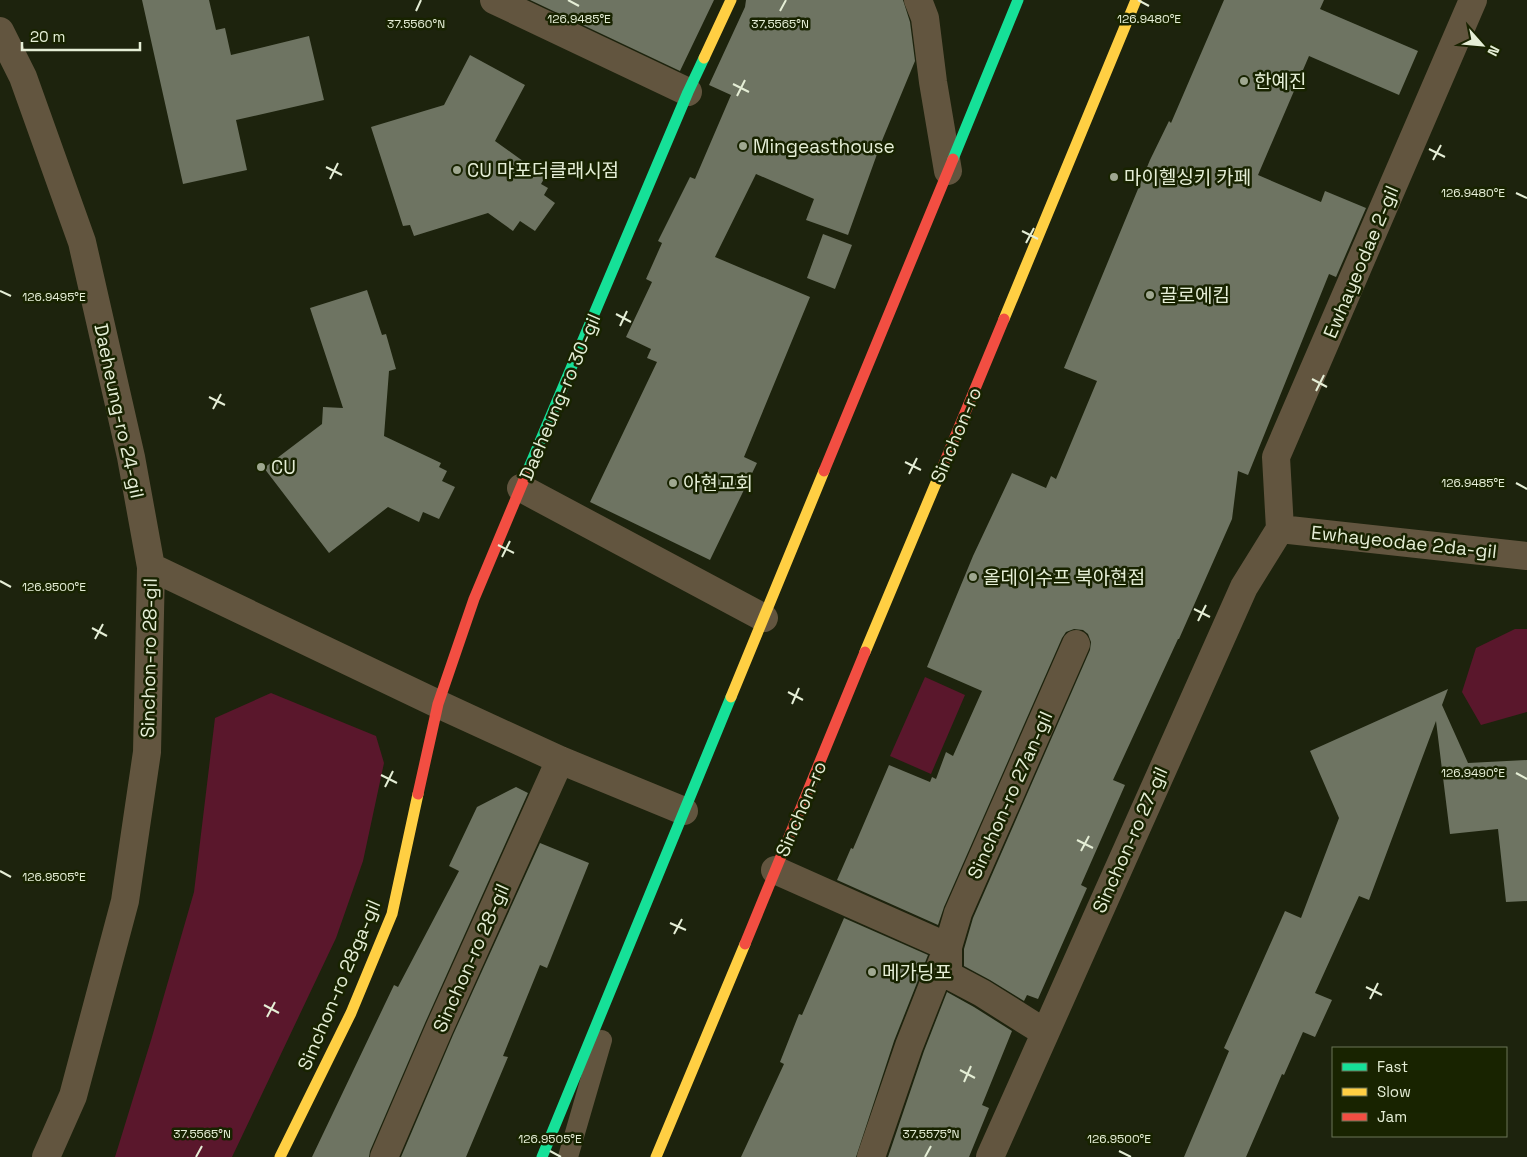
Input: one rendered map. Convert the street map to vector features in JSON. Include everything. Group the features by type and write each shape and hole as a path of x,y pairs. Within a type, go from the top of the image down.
{"main road":[{"name":"Daeheung-ro 30-gil","path":"438,704 474,599 688,92 731,0"},
{"path":"542,1157 1018,0"},
{"name":"Sinchon-ro","path":"656,1157 1136,0"},
{"name":"Sinchon-ro 28ga-gil","path":"280,1157 351,1013 392,914 438,704"}],"street":[{"path":"494,0 688,92"},
{"path":"918,0 925,18 933,82 948,171"},
{"name":"Ewhayeodae 2-gil","path":"1280,529 1276,456 1473,0"},
{"name":"Daeheung-ro 24-gil","path":"0,31 23,77 82,242 131,457 151,568"},
{"path":"521,488 764,618"},
{"name":"Ewhayeodae 2da-gil","path":"1280,529 1527,556"},
{"name":"Sinchon-ro 27-gil","path":"990,1157 1044,1032 1244,587 1280,529"},
{"name":"Sinchon-ro 28-gil","path":"46,1157 73,1096 125,901 147,752 151,568 560,760 684,811"},
{"name":"Sinchon-ro 27an-gil","path":"871,1157 909,1046 948,947 958,913 1076,644"},
{"name":"Sinchon-ro 28-gil","path":"384,1157 439,1029 560,760"},
{"name":"Sinchon-ro","path":"775,870 948,947"},
{"name":"Sinchon-ro 27an-gil","path":"948,947 948,975 982,993 1044,1032"}],"lane":[{"path":"568,1157 628,947"}],"shaded area":[{"path":"1515,629 1527,629 1527,712 1481,725 1462,692 1476,648"},
{"path":"925,677 965,695 931,774 890,756"},
{"path":"271,693 376,736 384,763 363,861 336,938 232,1157 115,1157 194,892 215,718"}],"building":[{"path":"142,0 209,0 216,30 225,28 231,55 309,36 324,100 236,120 247,170 183,184"},
{"path":"530,0 714,0 680,71"},
{"path":"746,0 903,0 910,22 915,61 881,143 848,235 806,220 814,199 756,174 715,257 810,297 744,457 757,463 710,560 590,502 657,362 647,358 651,349 626,337 652,282 646,279 662,243 658,241 690,177 695,179 731,95 709,85 745,7"},
{"path":"1224,0 1324,0 1320,9 1418,51 1399,95 1309,56 1258,175 1321,202 1325,191 1366,208 1336,277 1329,274 1248,475 1238,471 1232,519 1179,639 1113,780 1125,785 1081,885 1087,888 1038,999 1027,995 1024,1001 964,966 964,949 973,918 1090,650 1091,642 1088,634 1083,630 1074,629 1066,632 1062,638 944,907 938,925 837,880 851,848 853,849 889,765 930,782 932,777 936,779 946,752 953,756 982,691 927,667 973,556 1012,473 1046,488 1051,476 1056,479 1097,381 1064,368 1150,160 1169,121 1171,123"},
{"path":"470,55 525,85 495,141 545,177 541,184 548,188 544,195 555,203 535,231 520,221 513,231 488,213 414,236 410,225 403,226 371,127 444,105"},
{"path":"823,234 852,245 835,289 807,278"},
{"path":"367,290 382,335 386,334 396,369 389,371 384,436 441,463 439,467 447,471 442,481 455,487 439,519 423,512 419,522 388,507 329,553 264,468 322,424 323,407 343,408 310,308"},
{"path":"1448,689 1442,705 1468,763 1527,760 1527,901 1506,902 1498,829 1450,834 1436,721 1369,900 1359,896 1315,993 1332,1000 1315,1037 1303,1032 1284,1075 1282,1074 1246,1157 1184,1157 1229,1051 1224,1048 1285,911 1301,918 1339,818 1310,751"},
{"path":"516,787 528,793 425,1023 369,1157 312,1157 394,985 398,987 459,871 449,866 477,807"},
{"path":"540,843 589,863 547,968 540,965 503,1056 508,1057 466,1157 401,1157 453,1035"},
{"path":"844,918 928,955 894,1041 856,1157 741,1157 784,1064 780,1062 799,1014 802,1015"},
{"path":"947,992 1012,1031 982,1105 989,1108 969,1157 888,1157 924,1051"}],"traffic: fast":[{"path":"953,159 1018,0"},
{"path":"528,470 704,58"},
{"path":"542,1157 731,697"}],"traffic: slow":[{"path":"704,58 731,0"},
{"path":"1004,319 1136,0"},
{"path":"731,697 824,471"},
{"path":"865,652 938,478"},
{"path":"280,1157 351,1013 392,914 418,794"},
{"path":"656,1157 745,944"}],"traffic: jam":[{"path":"824,471 953,159"},
{"path":"938,478 1004,319"},
{"path":"418,794 438,704 474,599 528,470"},
{"path":"745,944 865,652"}],"place":[{"name":"한예진","path":"1244,81"},
{"name":"Mingeasthouse","path":"743,146"},
{"name":"CU 마포더클래시점","path":"457,170"},
{"name":"마이헬싱키 카페","path":"1114,177"},
{"name":"끌로에킴","path":"1150,295"},
{"name":"CU","path":"261,467"},
{"name":"아현교회","path":"673,483"},
{"name":"올데이수프 북아현점","path":"973,577"},
{"name":"메가딩포","path":"872,972"}]}
